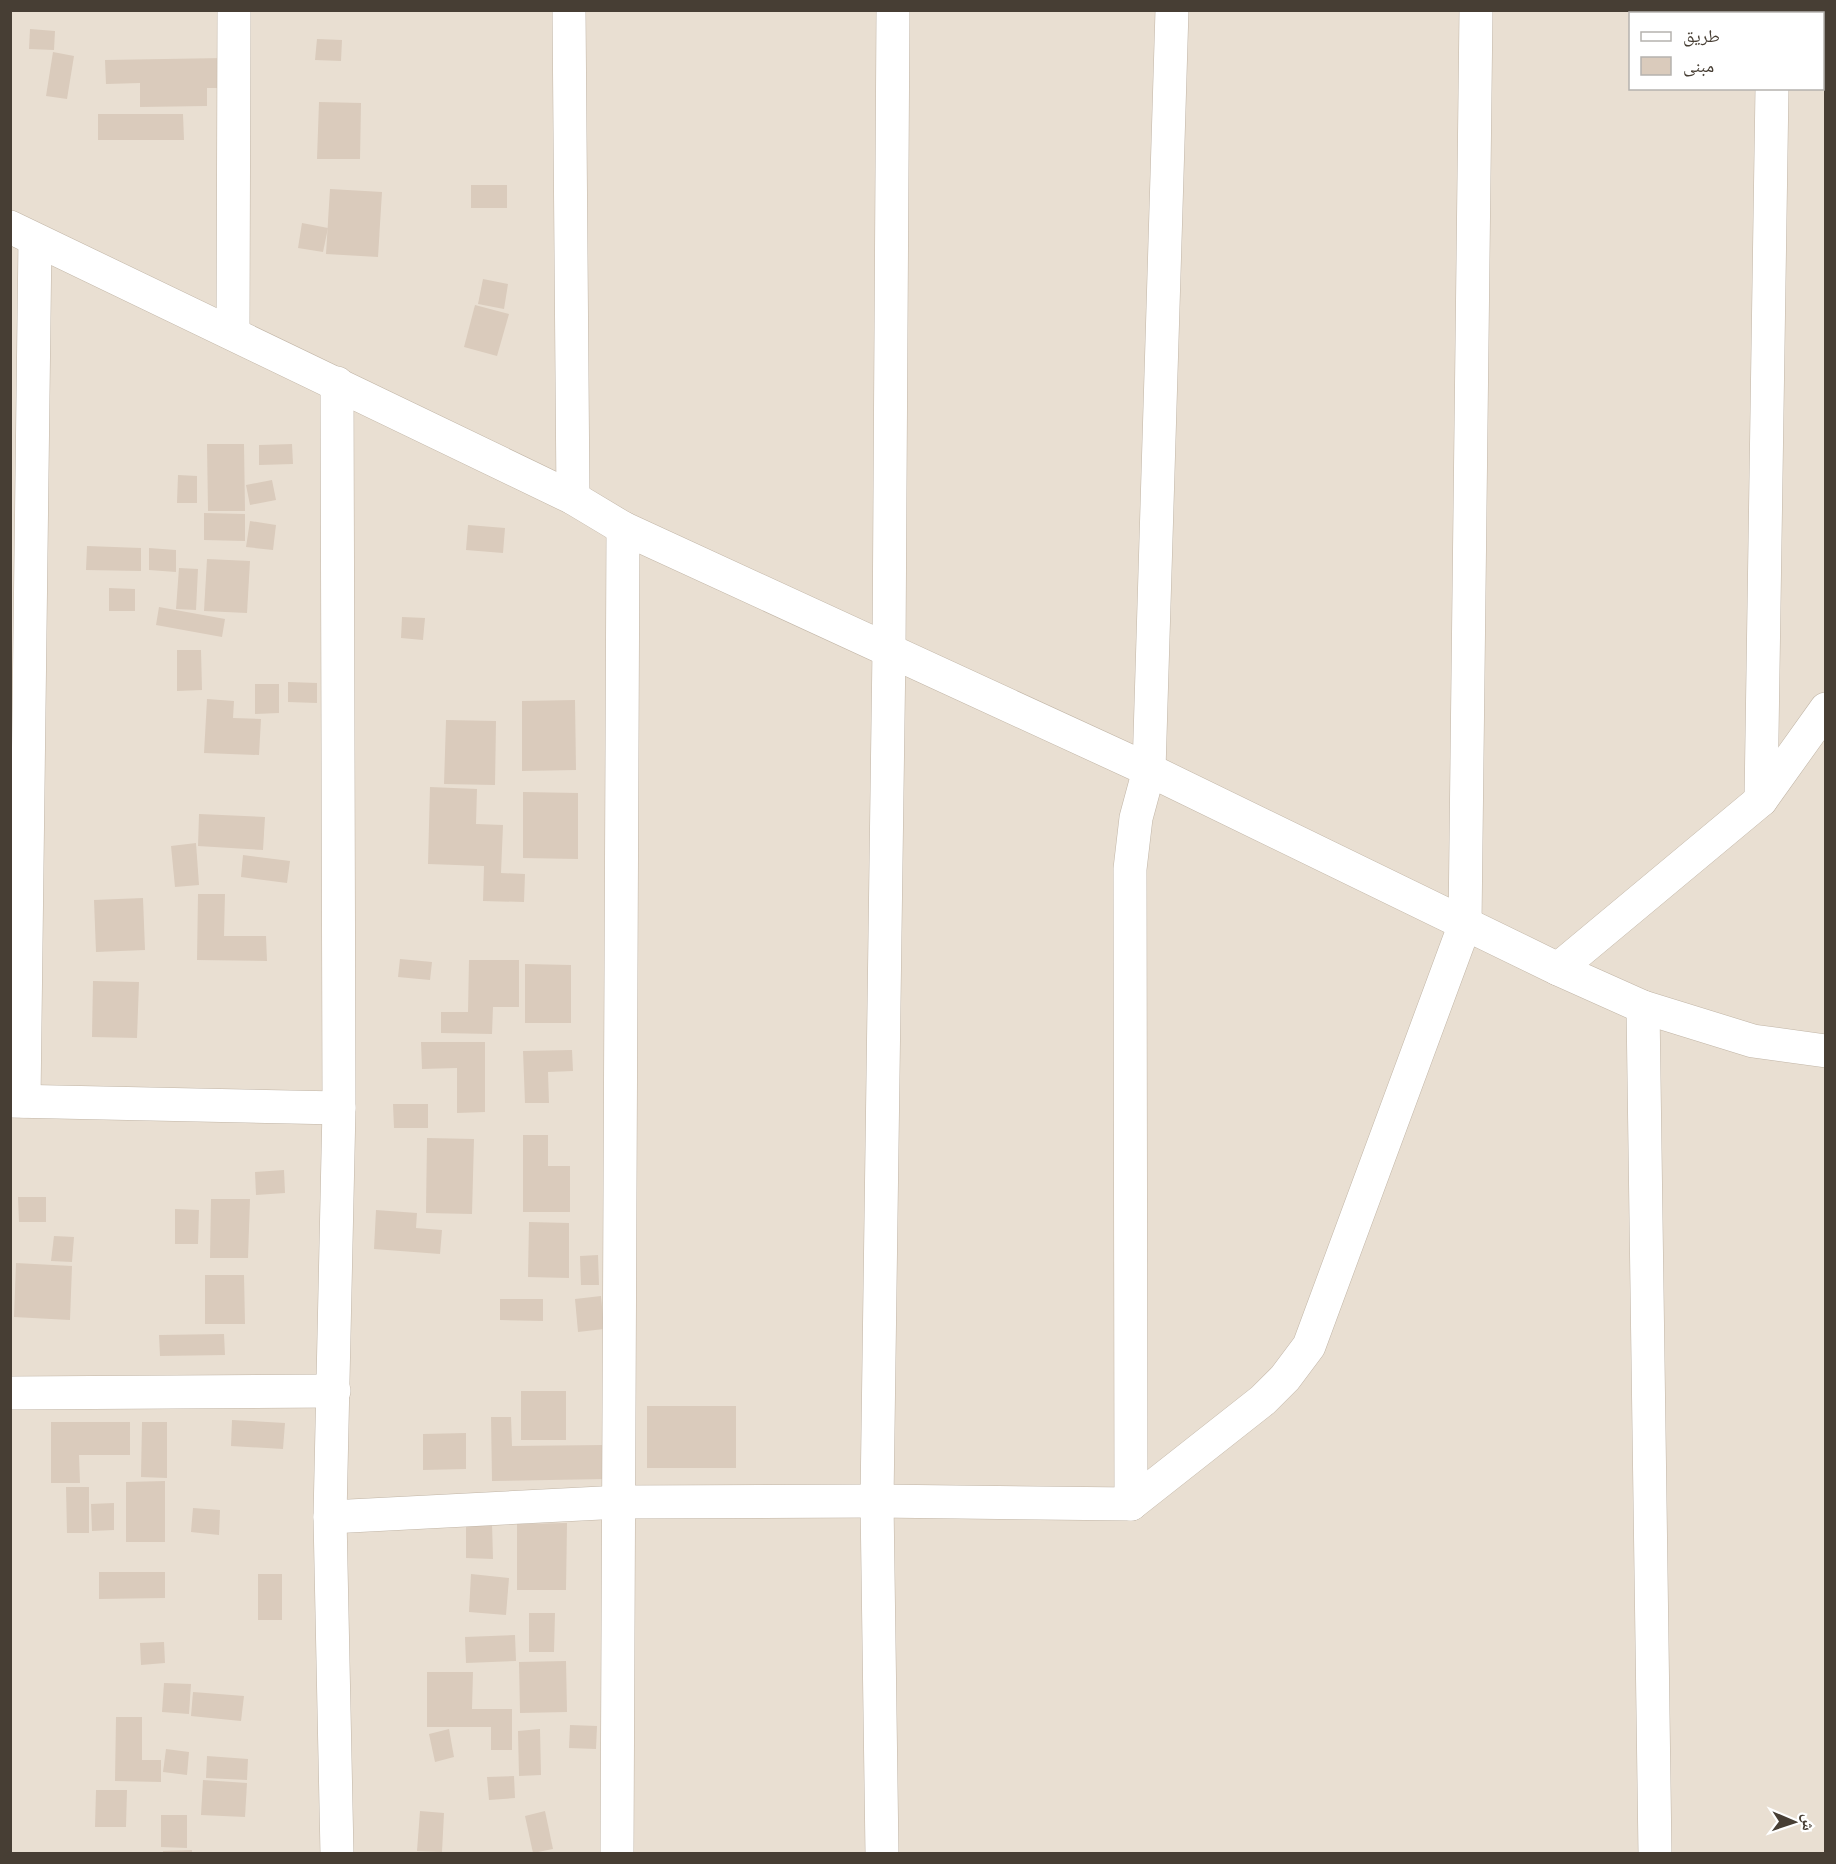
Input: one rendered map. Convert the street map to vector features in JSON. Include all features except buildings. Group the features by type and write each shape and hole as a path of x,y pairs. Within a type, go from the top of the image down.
{"street":[{"path":"232,333 234,10"},
{"path":"569,10 573,498"},
{"path":"882,1854 877,1501 889,650 893,10"},
{"path":"1131,1503 1130,869 1136,818 1149,770 1172,10"},
{"path":"330,1517 621,1502 1131,1503 1263,1400 1285,1378 1309,1346 1465,924 1476,10"},
{"path":"1761,800 1772,90"},
{"path":"339,1108 17,1101 23,233 573,498 623,528 1149,770 1558,969 1643,1007 1753,1041 1826,1051"},
{"path":"336,1854 330,1517 339,1108 337,383"},
{"path":"617,1854 621,1502 623,528"},
{"path":"1558,969 1761,800 1826,709"},
{"path":"1643,1007 1655,1854"},
{"path":"10,1394 334,1391"}],"shaded area":[{"path":"11,11 1825,11 1825,1853 11,1853"}]}
